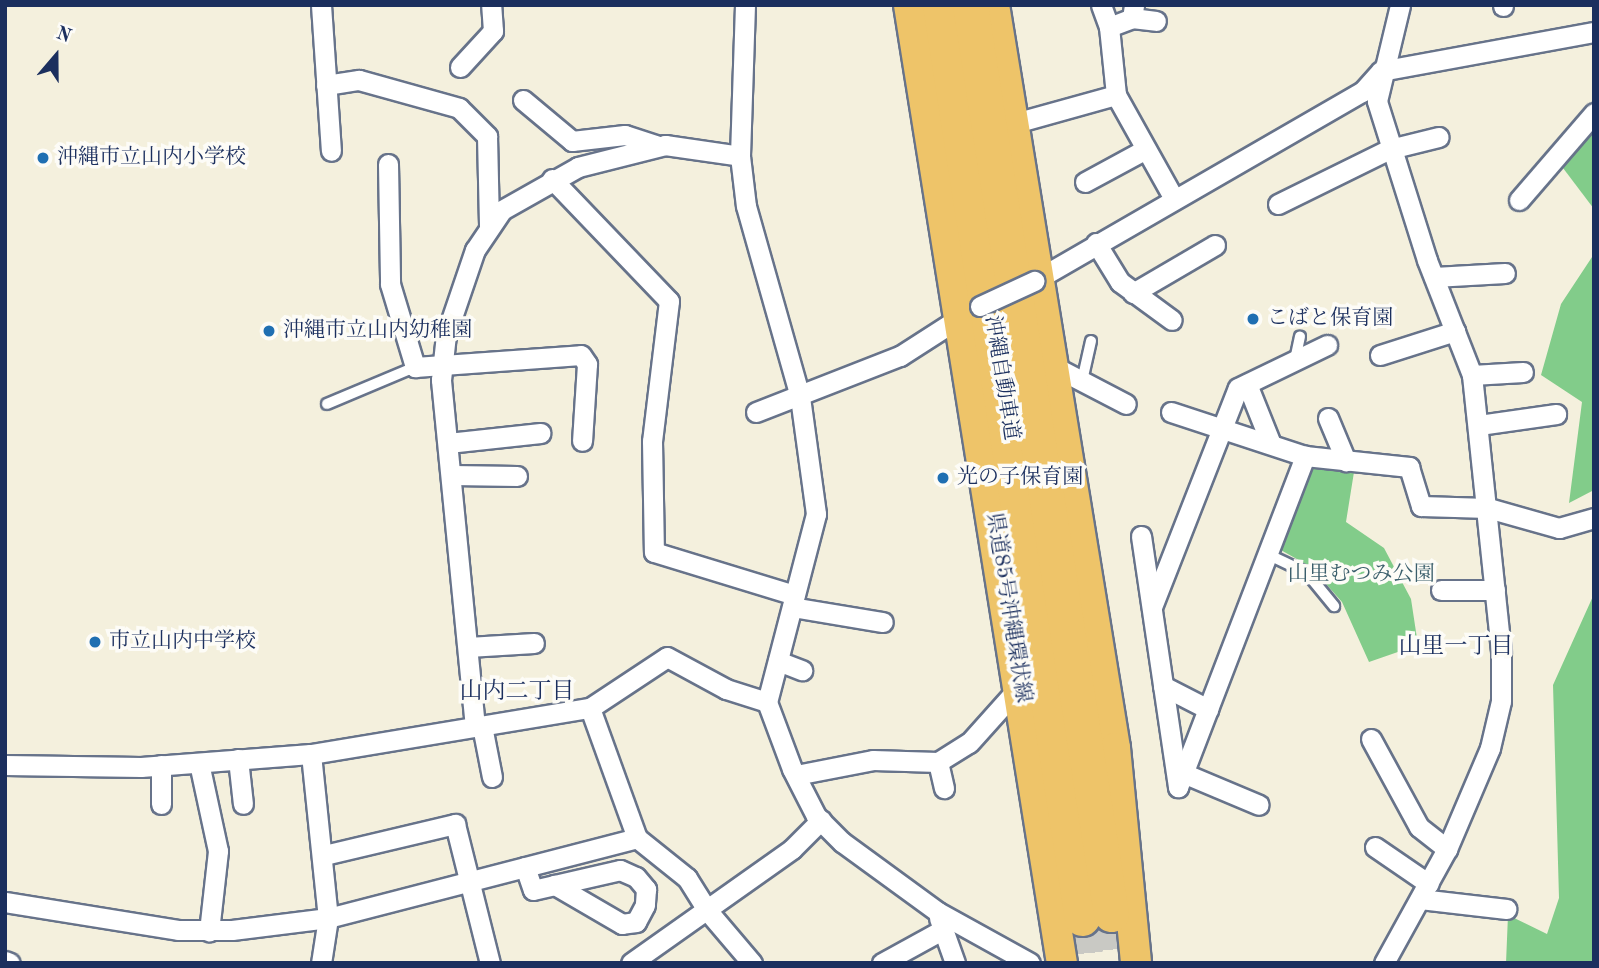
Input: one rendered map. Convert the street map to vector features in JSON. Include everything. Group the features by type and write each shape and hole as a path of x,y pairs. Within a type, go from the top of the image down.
{"highway":[{"name":"沖縄自動車道","path":"940,5 1096,916 970,5"}],"main road":[{"name":"県道85号沖縄環状線","path":"909,5 970,312 1062,963"},
{"path":"994,5 1115,748 1136,963"}],"street":[{"path":"321,5 331,151"},
{"path":"460,67 493,31 491,5"},
{"path":"746,5 740,156 758,257 800,397 816,514 768,702 796,775 821,820 842,842 940,921 1030,963"},
{"path":"1101,5 1109,27 1116,95 1173,197"},
{"path":"1384,963 1447,849 1490,748 1501,701 1488,508 1472,375 1434,277 1390,149 1377,101 1381,71 1401,5"},
{"path":"1109,27 1133,12 1156,21"},
{"path":"756,412 900,356 970,312 1037,279 1173,197 1362,92 1381,71 1594,32"},
{"path":"326,85 359,80 459,108 487,136 489,226"},
{"path":"1014,123 1116,95"},
{"path":"523,100 572,141 625,135 657,146"},
{"path":"1519,200 1594,113"},
{"path":"1278,204 1390,149 1439,137"},
{"path":"492,776 478,726 468,647 441,365 455,304 489,226 521,195 578,167 657,146 684,145 740,156"},
{"path":"1085,182 1146,149"},
{"path":"388,164 390,284 415,367 581,355 587,364 582,442"},
{"path":"552,179 669,301 652,441 654,552 794,601 883,622"},
{"path":"1096,243 1133,293 1172,320"},
{"path":"1133,293 1215,245"},
{"path":"1434,277 1504,273"},
{"path":"1380,355 1455,331"},
{"path":"1152,608 1226,427 1238,388 1327,345"},
{"path":"1053,366 1126,404"},
{"path":"1472,375 1523,372"},
{"path":"1247,384 1271,443"},
{"path":"1171,412 1226,427 1304,456 1409,467 1421,506 1488,508 1559,528 1594,518"},
{"path":"1479,425 1556,414"},
{"path":"1328,418 1346,461"},
{"path":"448,443 540,433"},
{"path":"1142,536 1178,787 1304,456"},
{"path":"452,475 517,476"},
{"path":"1441,590 1495,590"},
{"path":"468,647 534,643"},
{"path":"5,765 161,765 311,754 590,708 667,657 726,688 768,702"},
{"path":"778,661 802,670"},
{"path":"796,775 873,760 938,762 969,744 1021,685"},
{"path":"1163,686 1208,709"},
{"path":"590,708 637,838 687,878 706,909 752,963"},
{"path":"1371,739 1419,827 1447,849"},
{"path":"311,754 324,855 328,918 321,963"},
{"path":"238,760 243,804"},
{"path":"938,762 944,788"},
{"path":"199,763 218,850 209,931"},
{"path":"161,765 162,804"},
{"path":"1183,773 1258,805"},
{"path":"631,963 792,849 821,820"},
{"path":"324,855 455,824 472,880 490,963"},
{"path":"5,902 209,931 328,918 637,838"},
{"path":"1375,847 1425,892 1506,909"},
{"path":"525,867 533,890 555,885"},
{"path":"883,963 940,921"},
{"path":"940,921 955,963"}],"lane":[{"path":"1295,360 1300,337"},
{"path":"1082,381 1091,341"},
{"path":"327,404 415,367"},
{"path":"1267,554 1307,573 1334,606"}],"green space":[{"path":"1594,129 1594,209 1563,168"},
{"path":"1594,254 1594,490 1569,503 1582,402 1541,375 1561,304"},
{"name":"山里むつみ公園","path":"1302,468 1354,472 1346,522 1384,548 1411,599 1418,645 1369,662 1342,602 1311,567 1279,549"},
{"path":"1594,594 1594,963 1506,963 1508,915 1547,934 1559,898 1553,685"}],"tunnel":[{"path":"1111,914 1116,963"},
{"path":"1082,918 1086,963"}],"place":[{"name":"沖縄市立山内小学校","path":"43,158"},
{"name":"こばと保育園","path":"1253,319"},
{"name":"沖縄市立山内幼稚園","path":"269,331"},
{"name":"光の子保育園","path":"943,478"},
{"name":"市立山内中学校","path":"95,642"}],"district":[{"name":"山里一丁目","path":"1456,647"},
{"name":"山内二丁目","path":"517,692"}]}
